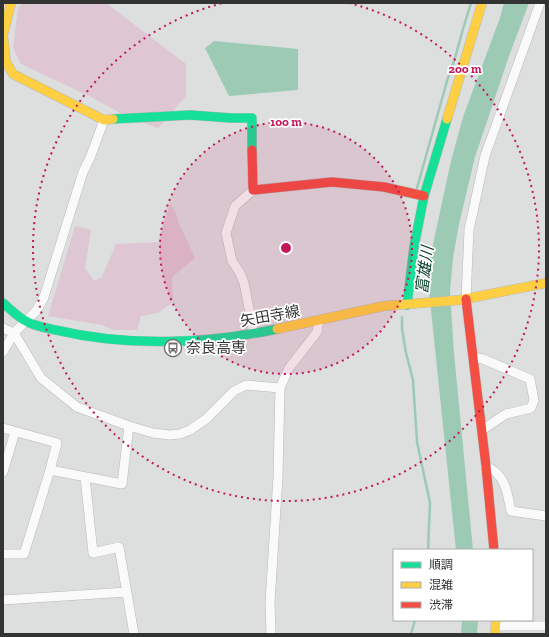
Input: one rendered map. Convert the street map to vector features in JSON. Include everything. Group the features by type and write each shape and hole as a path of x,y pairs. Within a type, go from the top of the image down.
{"street":[{"path":"11,3 3,35 6,62 14,74 104,120 190,115 252,118 253,190"},
{"path":"407,305 414,247 424,196 482,3"},
{"path":"494,549 473,357 463,299 469,230 485,156 540,3"},
{"path":"3,352 14,333 37,310 44,297 83,172 90,158 104,120"},
{"path":"254,334 244,283 240,272 232,261 226,233 235,206 253,190 332,182 384,186 424,196"},
{"name":"矢田寺線","path":"3,303 26,321 44,327 90,336 137,341 184,341 254,334 384,306 463,299 546,283"},
{"path":"271,634 270,603 278,476 280,388 289,368 317,332 318,320"},
{"path":"3,328 14,333 41,378 78,407 153,434 180,434 190,430 206,419 234,391 246,385 280,388"},
{"path":"473,357 483,359 530,379 534,400 531,408 506,414 482,430"},
{"path":"50,470 122,484 129,426"},
{"path":"3,428 57,443 24,554 3,554"},
{"path":"3,472 15,432"},
{"path":"486,466 494,469 504,481 511,511 546,516"},
{"path":"84,477 93,553 119,547 134,634"},
{"path":"3,600 127,592"},
{"path":"495,626 546,626"}],"shaded area":[{"path":"23,3 106,3 186,64 186,96 158,128 126,116 89,96 21,64 13,48 18,8"},
{"path":"504,3 529,3 509,56 475,157 459,224 453,258 450,292 454,353 473,549 456,549 429,291 432,249 451,161 463,117 500,18"},
{"path":"214,41 298,49 298,90 229,96 205,48"},
{"path":"170,204 195,258 172,277 173,302 158,313 141,316 137,330 113,330 102,325 48,316 75,226 91,230 85,268 94,281 102,277 116,244 158,242"},
{"path":"462,621 478,621 477,634 461,634"}],"waterway":[{"path":"417,188 471,3"},
{"path":"402,317 402,329 406,353 413,380 417,442 430,503 428,549"},
{"path":"411,634 415,621"}],"traffic: fast":[{"path":"113,119 190,115 252,118 252,150"},
{"path":"407,305 414,247 424,196 447,119"},
{"path":"3,303 21,318 35,325 110,339 166,342 222,338 277,329"}],"traffic: slow":[{"path":"11,3 3,35 6,62 13,74 104,120 113,119"},
{"path":"447,119 482,3"},
{"path":"277,329 384,306 460,300 546,283"},
{"path":"495,634 496,621"}],"traffic: jam":[{"path":"252,150 253,190 332,182 384,187 424,196"},
{"path":"466,299 486,466 494,549"}],"place":[{"name":"奈良高専","path":"173,348"}],"water label":[{"name":"富雄川","path":"424,270"}]}
